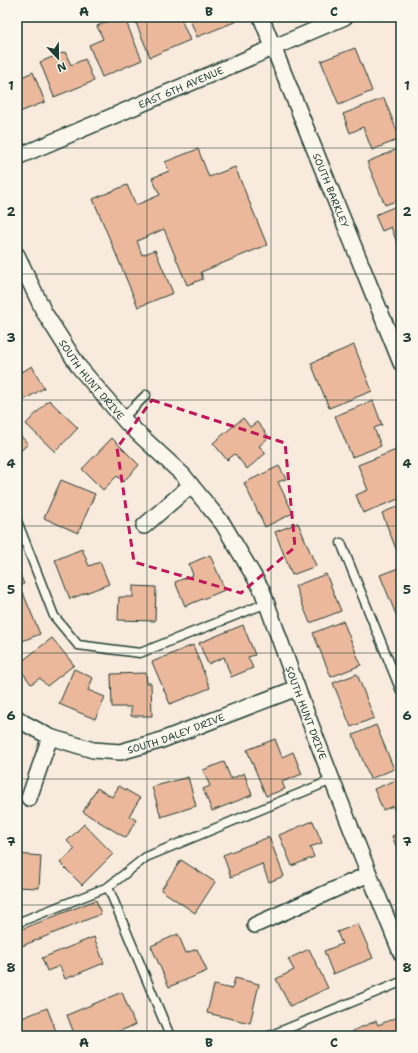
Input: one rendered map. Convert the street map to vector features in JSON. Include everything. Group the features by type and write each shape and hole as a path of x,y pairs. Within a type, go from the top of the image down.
{"street":[{"name":"SOUTH BARKLEY","path":"261,17 401,363"},
{"name":"EAST 6TH AVENUE","path":"17,157 345,17"},
{"name":"SOUTH HUNT DRIVE","path":"17,255 44,312 79,367 122,418 183,475 223,524 262,590 332,780 401,953"},
{"path":"144,526 191,485"},
{"name":"SOUTH DALEY DRIVE","path":"17,718 50,736 93,750 120,752 159,741 297,688"},
{"path":"29,798 50,736"},
{"path":"255,925 369,874"}],"lane":[{"path":"122,418 146,395"},
{"path":"17,521 54,616 78,645 140,653 267,603"},
{"path":"341,543 401,691"},
{"path":"17,922 108,887 146,857 332,780"},
{"path":"108,887 170,1036"},
{"path":"269,1036 401,982"}],"highlighted area":[{"path":"152,400 285,443 295,547 241,593 134,562 117,448"}],"building":[{"path":"119,17 124,17 142,60 102,77 89,45 103,39 97,26"},
{"path":"151,17 180,17 190,40 150,57 136,23"},
{"path":"189,17 235,17 237,21 197,37"},
{"path":"355,48 372,91 339,105 321,61"},
{"path":"65,52 71,65 85,59 94,81 54,97 40,62"},
{"path":"33,72 45,102 17,113 17,79"},
{"path":"384,98 400,139 372,150 363,127 350,133 343,114"},
{"path":"198,149 209,177 235,167 267,245 201,272 203,279 187,285 164,229 137,241 142,255 155,250 173,293 138,307 93,199 127,185 136,205 160,195 152,178 169,171 165,162"},
{"path":"398,149 401,155 401,199 385,205 367,162"},
{"path":"401,204 401,253 391,227 382,231 375,215"},
{"path":"354,345 372,391 329,408 311,363"},
{"path":"17,364 22,372 32,366 44,388 17,404"},
{"path":"49,400 78,428 55,452 26,424"},
{"path":"373,401 382,425 374,428 381,446 352,457 335,416"},
{"path":"243,418 250,427 257,422 269,437 259,446 266,453 247,469 235,454 227,460 213,443"},
{"path":"17,432 28,444 17,454"},
{"path":"112,438 139,465 123,482 117,476 103,490 82,469"},
{"path":"396,450 401,462 401,498 363,513 356,495 368,490 358,465"},
{"path":"279,466 286,479 278,482 293,513 265,527 244,483"},
{"path":"61,480 95,494 78,533 44,518"},
{"path":"401,505 401,558 400,559 382,513"},
{"path":"298,523 316,566 292,575 275,532"},
{"path":"82,549 89,566 100,562 109,584 70,599 55,560"},
{"path":"210,555 225,590 185,606 175,582 193,575 189,564"},
{"path":"401,567 401,616 397,617 380,575"},
{"path":"17,568 24,584 17,587"},
{"path":"326,574 341,611 310,623 295,586"},
{"path":"133,586 156,587 155,621 118,620 119,597 133,597"},
{"path":"23,593 40,634 17,643 17,596"},
{"path":"343,621 361,665 331,677 313,633"},
{"path":"243,625 255,655 248,657 253,668 231,677 224,657 208,664 199,643"},
{"path":"52,638 74,665 47,686 40,678 31,684 17,665"},
{"path":"193,645 210,688 170,704 152,662"},
{"path":"74,669 93,678 88,690 105,697 95,719 59,704"},
{"path":"146,673 147,683 151,683 152,716 131,716 131,707 112,707 111,674"},
{"path":"357,674 374,718 351,727 333,683"},
{"path":"376,725 394,769 370,779 353,735"},
{"path":"275,739 282,757 293,752 302,774 282,782 285,789 266,796 247,750"},
{"path":"224,762 231,779 244,773 252,795 212,811 203,789 210,786 203,770"},
{"path":"188,777 196,806 161,817 152,787"},
{"path":"401,778 401,815 397,817 393,806 383,810 374,789"},
{"path":"119,786 140,798 129,816 136,820 126,838 83,812 97,788 112,797"},
{"path":"313,821 322,843 310,847 314,857 292,866 279,835"},
{"path":"84,824 113,854 82,885 60,863 75,849 67,841"},
{"path":"401,833 401,858 392,836"},
{"path":"269,837 284,876 269,882 262,864 231,877 223,855"},
{"path":"17,854 41,856 39,888 17,887"},
{"path":"181,860 215,882 195,913 161,890"},
{"path":"96,900 101,914 17,948 17,931"},
{"path":"358,924 373,958 333,974 324,951 342,944 337,932"},
{"path":"178,934 186,953 197,949 207,971 169,987 151,946"},
{"path":"94,937 104,963 65,979 60,966 47,971 42,958"},
{"path":"309,949 328,988 290,1006 276,979 294,970 288,959"},
{"path":"235,978 259,984 250,1023 207,1013 214,985 232,989"},
{"path":"122,992 135,1025 107,1036 75,1036 67,1015"},
{"path":"47,1008 58,1036 19,1036 17,1030 17,1020"},
{"path":"400,1016 401,1036 354,1036 352,1031 376,1021 378,1025"}]}
